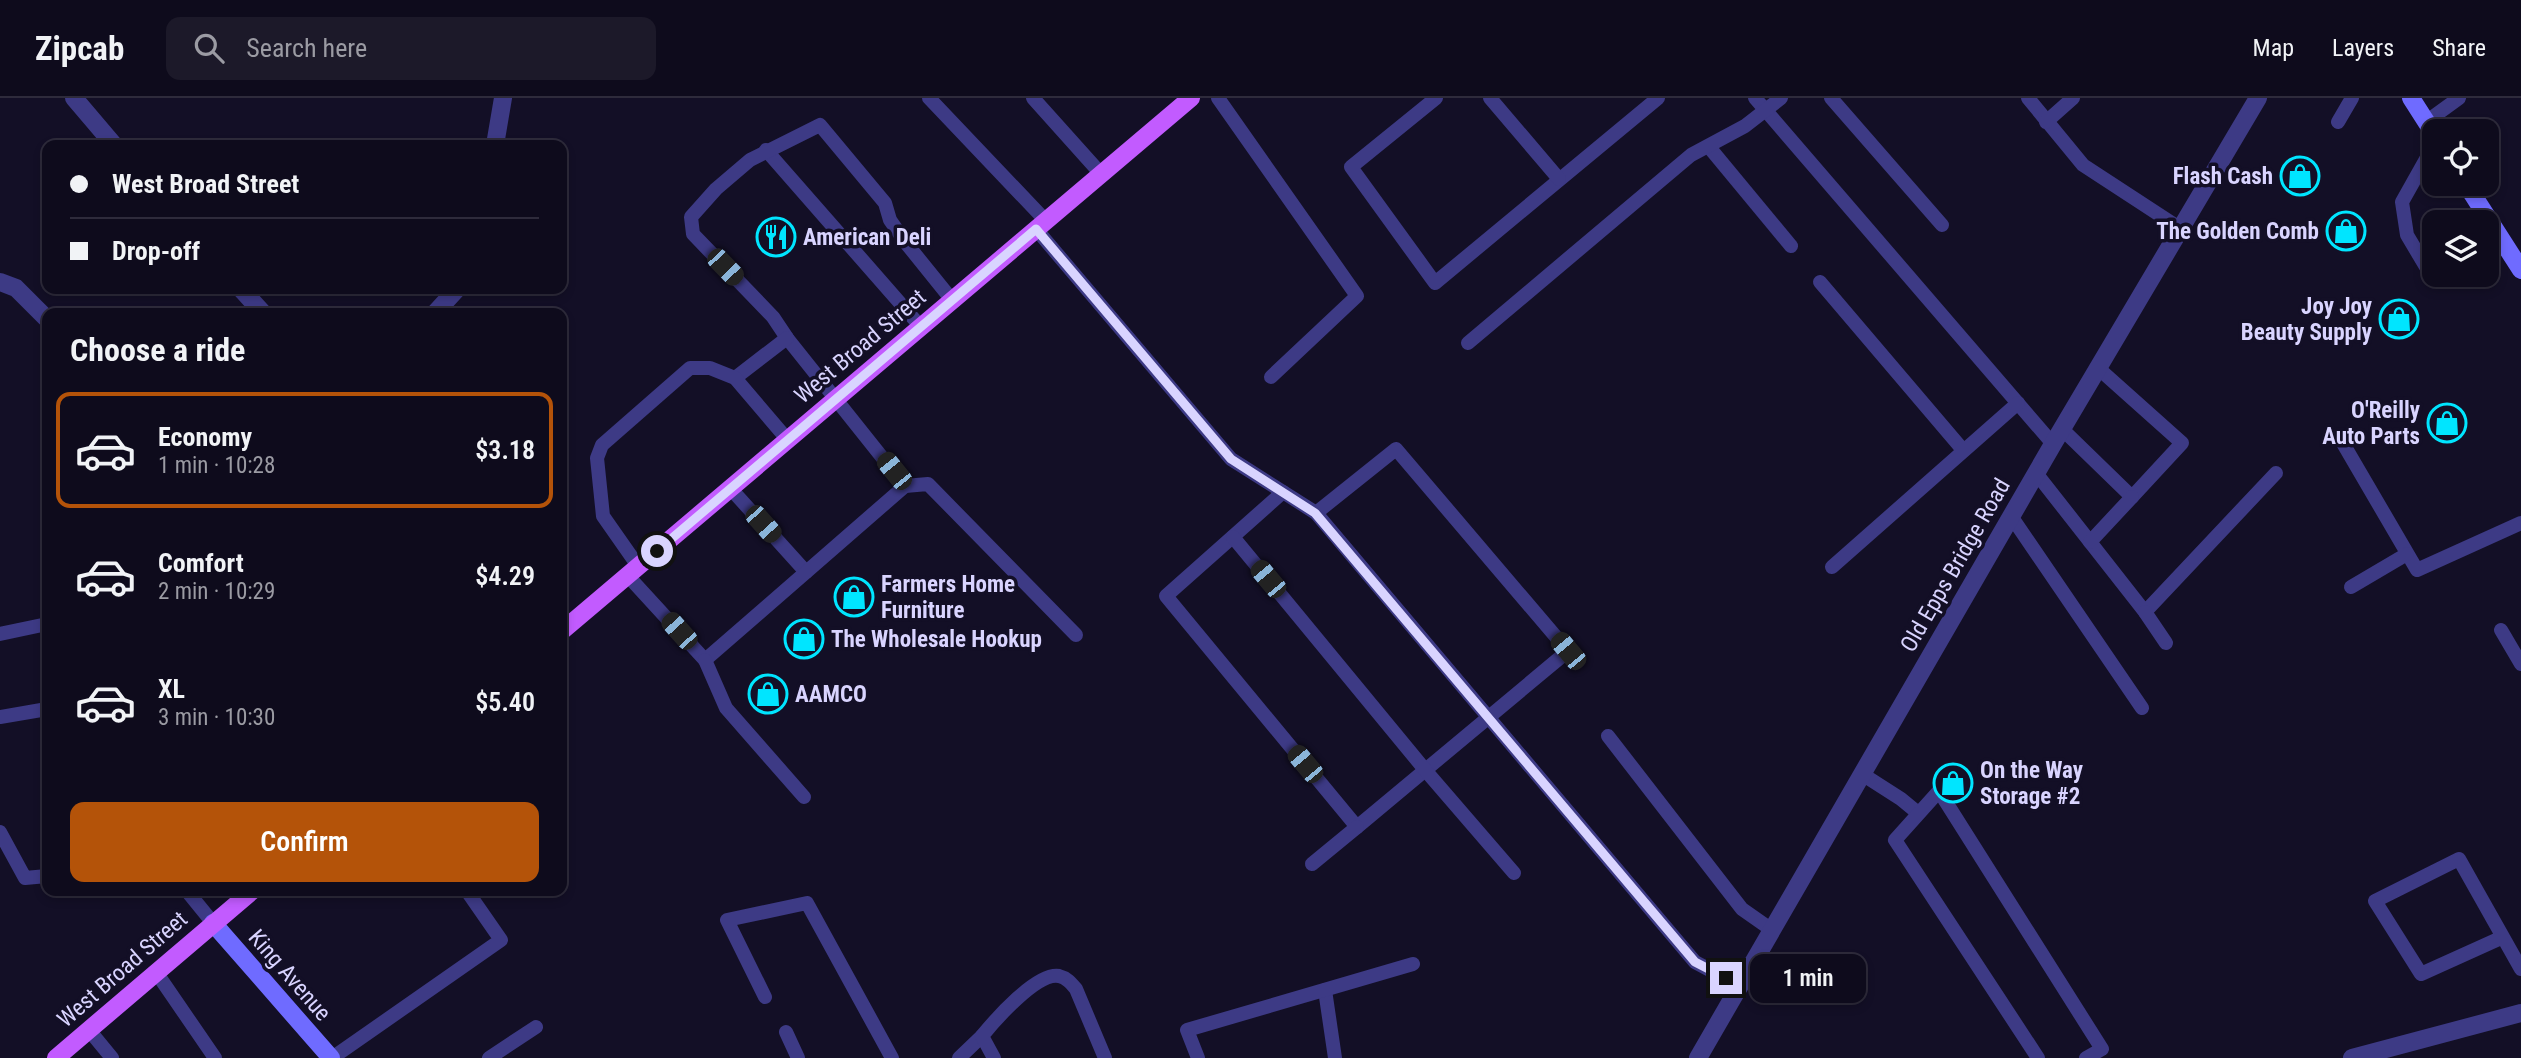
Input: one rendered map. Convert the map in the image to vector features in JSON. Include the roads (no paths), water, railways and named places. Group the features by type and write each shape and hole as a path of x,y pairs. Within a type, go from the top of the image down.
{"main road":[{"name":"West Broad Street","path":"567,627 1191,98"},
{"name":"West Broad Street","path":"56,1058 246,896"}],"street":[{"path":"74,98 110,140"},
{"path":"496,140 503,98"},
{"name":"Old Epps Bridge Road","path":"1698,1058 2057,437 2258,98"},
{"path":"2411,98 2424,119"},
{"path":"2474,196 2521,270"},
{"path":"0,282 16,288 42,314"},
{"path":"245,294 258,308"},
{"path":"440,308 452,294"},
{"name":"King Avenue","path":"213,923 331,1058"},
{"path":"2352,1058 2521,1013"}],"lane":[{"path":"929,98 1041,225 1231,459 1315,513 1695,962 1740,986"},
{"path":"1033,98 1102,175"},
{"path":"1217,98 1357,296 1271,377"},
{"path":"1436,98 1351,167 1435,283 1658,98"},
{"path":"1490,98 1559,179"},
{"path":"1755,98 2018,403 2132,497"},
{"path":"1468,342 1691,155 1745,126 1781,98"},
{"path":"1831,98 1942,225"},
{"path":"2028,98 2083,165 2180,229"},
{"path":"2046,122 2073,98"},
{"path":"2338,122 2352,98"},
{"path":"2439,119 2459,98"},
{"path":"905,486 773,317 693,234 691,217 716,189 750,160 820,125 885,203 890,220 952,300"},
{"path":"1709,147 1791,246"},
{"path":"766,150 921,327"},
{"path":"2422,166 2402,202 2407,235 2422,260"},
{"path":"2499,246 2504,243"},
{"path":"1820,282 1963,450"},
{"path":"735,379 787,338"},
{"path":"787,439 735,379 710,368 690,368 602,446 597,458 603,516 633,571 705,660 726,708 804,797"},
{"path":"2090,542 2182,443 2098,368"},
{"path":"1832,567 2018,403"},
{"path":"2344,445 2417,570 2521,523"},
{"path":"1311,864 1568,651 1396,449 1315,513"},
{"path":"2036,473 2145,612 2165,643"},
{"path":"2145,612 2276,473"},
{"path":"705,660 905,486 928,484 1076,635"},
{"path":"731,489 806,572"},
{"path":"1283,492 1167,596 1357,827"},
{"path":"2011,516 2142,708"},
{"path":"1233,537 1514,873"},
{"path":"2351,587 2407,554"},
{"path":"0,634 42,625"},
{"path":"2501,630 2521,664"},
{"path":"0,717 42,710"},
{"path":"1608,736 1742,908 1772,930"},
{"path":"1862,774 1918,813"},
{"path":"2038,1058 1895,840 1939,790 2102,1049 2086,1058"},
{"path":"0,832 25,878 42,876"},
{"path":"2503,937 2421,975 2375,901 2459,859 2503,937 2521,969"},
{"path":"191,896 213,923"},
{"path":"331,1058 501,940 470,896"},
{"path":"765,998 727,920 807,903 892,1058"},
{"path":"1198,1058 1187,1030 1413,964"},
{"path":"156,972 215,1058"},
{"path":"959,1058 1000,1014 1044,978 1058,976 1068,980 1076,989 1105,1058"},
{"path":"1325,990 1335,1058"},
{"path":"489,1058 536,1027"},
{"path":"89,1030 112,1058"},
{"path":"786,1032 798,1058"},
{"path":"982,1036 994,1058"}],"place":[{"name":"Flash Cash","path":"2300,176"},
{"name":"The Golden Comb","path":"2346,231"},
{"name":"American Deli","path":"776,237"},
{"name":"Joy Joy Beauty Supply","path":"2399,319"},
{"name":"O'Reilly Auto Parts","path":"2447,423"},
{"name":"Farmers Home Furniture","path":"854,597"},
{"name":"The Wholesale Hookup","path":"804,639"},
{"name":"AAMCO","path":"768,694"},
{"name":"On the Way Storage #2","path":"1953,783"}]}
